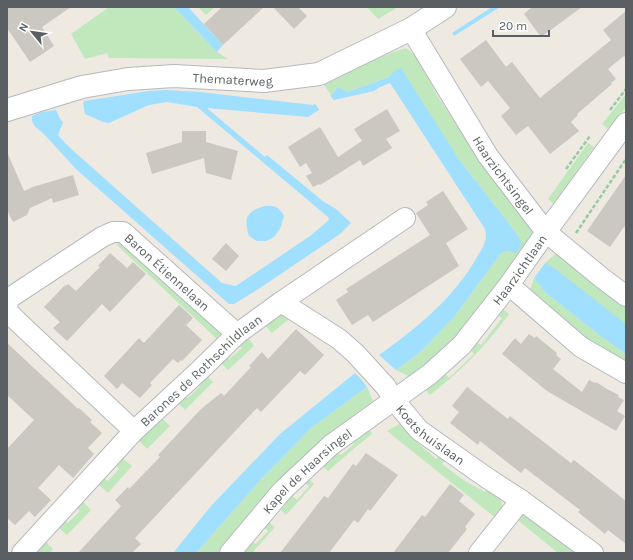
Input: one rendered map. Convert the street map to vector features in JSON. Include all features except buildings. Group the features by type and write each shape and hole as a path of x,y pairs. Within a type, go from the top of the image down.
{"street":[{"name":"Thematerweg","path":"7,110 82,87 128,78 174,76 264,81 319,74 411,29 445,7"},
{"name":"Haarzichtsingel","path":"411,29 488,156 546,232 626,296"},
{"name":"Haarzichtlaan","path":"390,393 430,374 462,344 509,285 626,123"},
{"name":"Barones de Rothschildlaan","path":"22,553 134,431 237,334 405,218"},
{"name":"Baron Étiennelaan","path":"134,431 7,311 8,298 102,237 113,232 123,232 237,334"},
{"path":"509,285 581,347 626,373"},
{"name":"Koetshuislaan","path":"282,302 339,339 355,353 390,393 419,430 487,478 522,500 593,553"},
{"name":"Kapel de Haarsingel","path":"230,553 282,491 390,393"},
{"path":"479,553 522,500"}],"path":[{"path":"566,248 590,210 626,159"}],"green space":[{"path":"109,7 174,7 217,52 228,59 109,58 107,53 85,59 71,34"},
{"path":"198,7 215,7 206,15"},
{"path":"367,7 398,7 378,19"},
{"path":"406,48 418,58 437,95 479,159 535,229 527,244 504,277 452,342 412,378 396,370 419,353 454,317 501,253 508,251 517,234 393,72 389,77 348,92 338,87 331,95 320,79"},
{"path":"626,94 626,107 608,129 602,124"},
{"path":"588,143 594,147 554,204 548,199"},
{"path":"119,240 222,331 218,340 117,245 116,241"},
{"path":"558,252 626,307 626,324 545,263"},
{"path":"534,278 546,293 626,354 626,368 589,345 529,294"},
{"path":"503,309 509,314 491,337 463,367 430,395 426,390 445,374 449,378 474,354 470,349 476,342 481,345 502,318 498,315"},
{"path":"278,315 283,315 290,318 272,333 263,323"},
{"path":"247,337 254,346 228,370 219,361 225,355 229,359 242,348 238,344"},
{"path":"205,374 213,382 185,410 177,402 183,394 188,398 200,386 196,382"},
{"path":"367,387 373,401 318,445 219,553 196,553 264,476 311,428"},
{"path":"161,417 170,426 147,449 139,441"},
{"path":"403,422 415,433 411,437 436,459 439,455 445,460 442,464 465,481 485,492 488,487 499,497 502,509 497,519 387,431"},
{"path":"368,427 372,434 328,471 323,466 337,452 341,455 354,444 351,440"},
{"path":"122,458 132,466 108,493 98,484 104,478 108,481 119,469 116,465"},
{"path":"309,479 314,484 286,515 281,510 292,496 297,500 309,486 305,483"},
{"path":"82,501 91,510 67,535 58,527 64,520 68,523 80,511 76,508"},
{"path":"525,513 563,544 580,553 558,553 514,517"},
{"path":"269,522 275,527 252,553 243,552 252,541 256,544 268,531 264,527"},
{"path":"45,541 53,549 50,553 34,553"}],"water":[{"path":"174,7 188,7 223,45 217,52"},
{"path":"492,7 500,7 454,36 452,33"},
{"path":"401,68 458,158 517,234 522,244 516,253 508,251 501,253 454,317 419,353 396,370 379,355 421,323 446,299 468,272 479,254 483,247 486,233 485,229 390,83 374,91 334,100 308,117 207,108 265,157 267,155 324,202 336,209 351,223 340,234 234,304 229,304 76,169 33,124 32,119 32,116 42,112 56,110 63,122 58,135 68,146 222,283 236,286 310,236 329,220 328,217 197,107 167,102 149,105 109,123 85,114 84,101 165,90 200,92 313,105 331,95 338,87 348,92 389,77 393,72"},
{"path":"265,206 276,207 284,216 280,229 274,237 266,241 257,241 249,236 246,224 247,219 250,213 254,210"},
{"path":"545,263 554,268 626,324 626,354 546,293 534,278"},
{"path":"355,373 367,387 311,428 264,476 196,553 173,553 211,506 280,434"}],"pier":[{"path":"329,94 335,102 320,111 314,102"}]}
